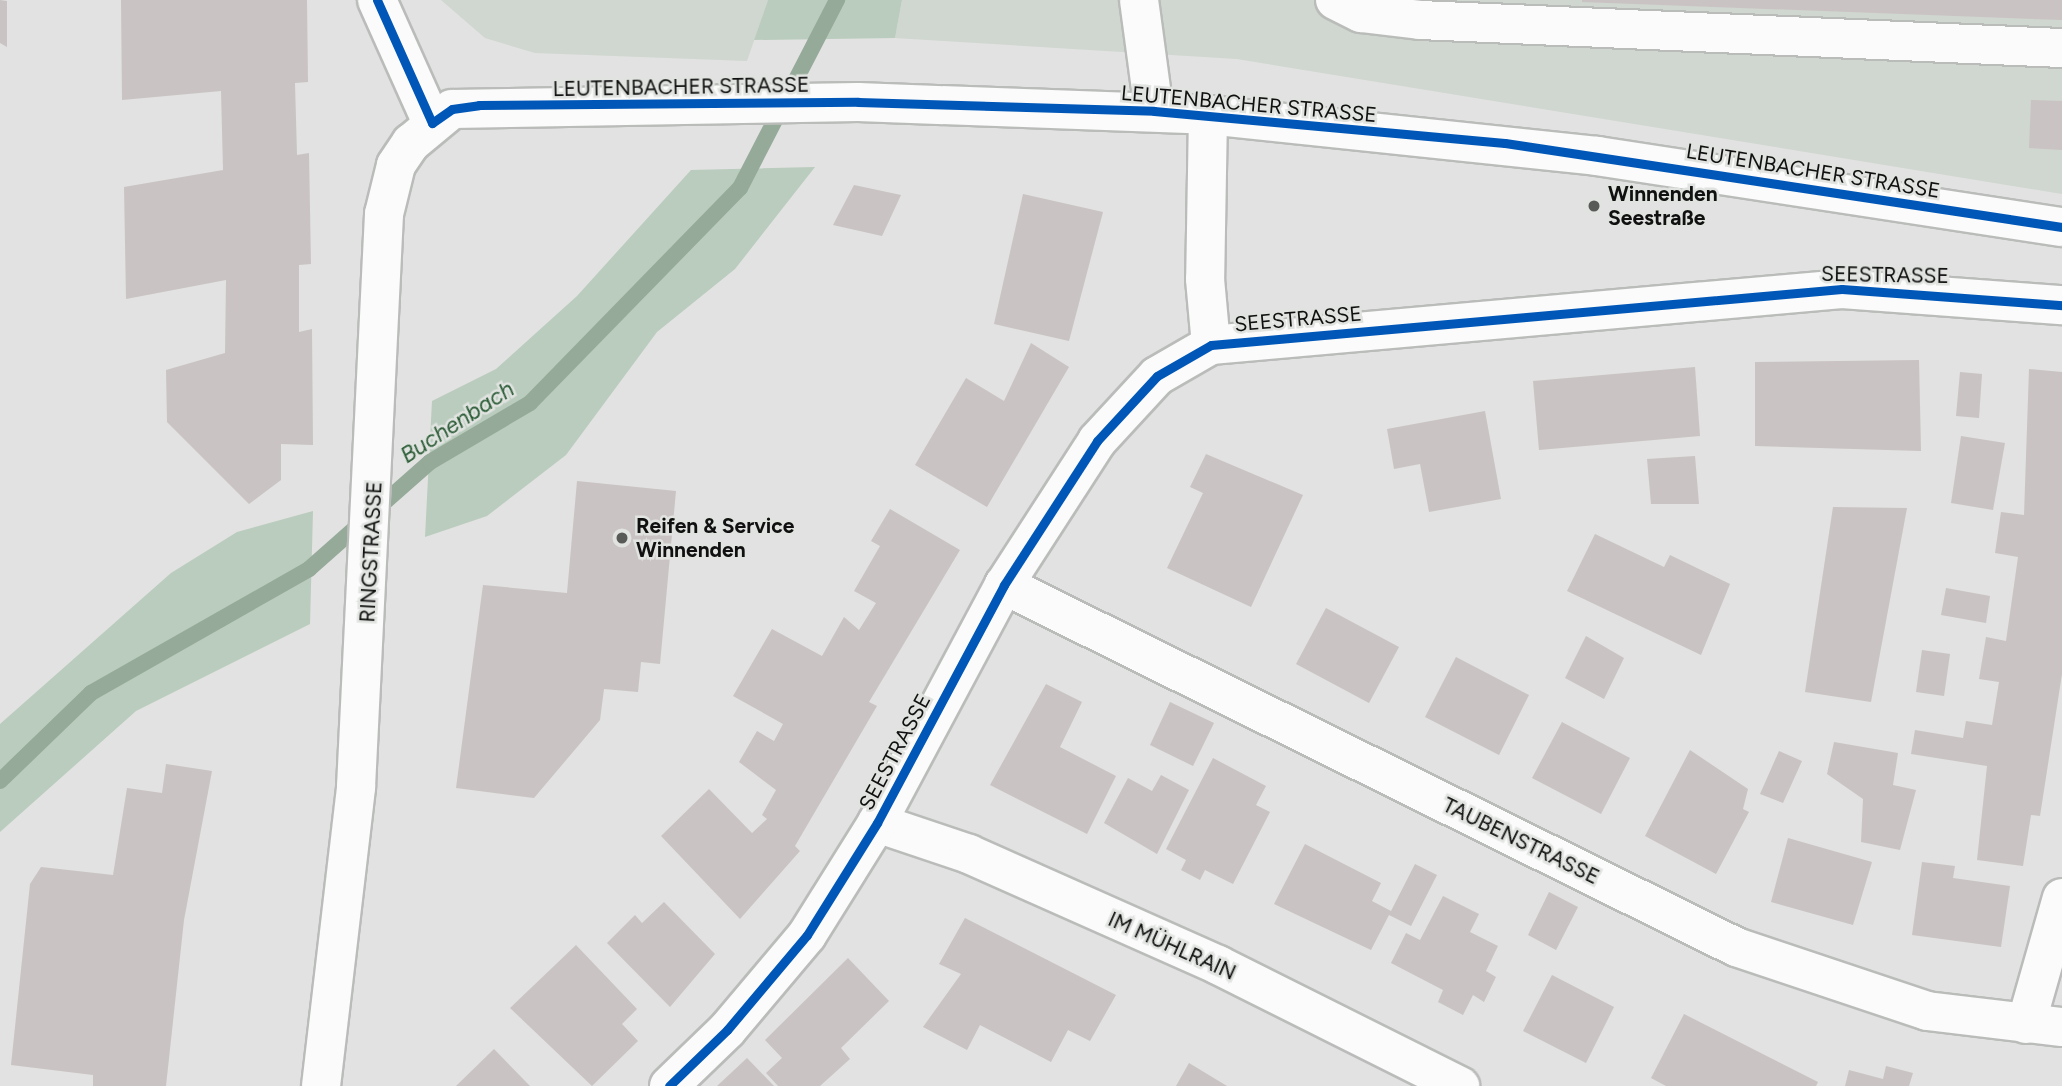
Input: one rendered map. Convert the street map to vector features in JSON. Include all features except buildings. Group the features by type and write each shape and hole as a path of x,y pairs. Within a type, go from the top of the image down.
{"street":[{"path":"377,0 432,123"},
{"path":"1139,0 1154,111"},
{"path":"1335,0 1361,13 1420,20 2062,48"},
{"name":"LEUTENBACHER STRASSE","path":"432,123 452,109 479,105 858,102 1154,111 1544,149 2062,227"},
{"name":"SEESTRASSE","path":"1208,115 1205,279 1211,345"},
{"name":"RINGSTRASSE","path":"321,1086 356,788 370,575 384,214 396,165 432,123"},
{"name":"SEESTRASSE","path":"668,1086 727,1030 807,935 877,822 1004,585 1097,441 1157,376 1211,345 1842,289 2062,305"},
{"name":"TAUBENSTRASSE","path":"1004,585 1736,947 1927,1011 2044,1026"},
{"name":"IM MÜHLRAIN","path":"877,822 969,855 1218,965 1460,1086"},
{"path":"2044,1026 2062,898"}],"shaded area":[{"path":"441,0 768,0 747,61 535,53 485,38"},
{"path":"902,0 2062,0 2062,194 1237,59 895,38"}],"green space":[{"path":"768,0 902,0 895,38 754,40"},
{"path":"815,167 735,269 657,332 566,455 487,516 425,537 432,401 496,369 577,296 691,170"},
{"path":"313,511 310,624 136,711 0,832 0,724 171,573 237,532"}],"waterway":[{"name":"Buchenbach","path":"0,781 91,693 309,569 430,462 530,403 740,188 837,0"}],"cycle path":[{"path":"377,0 432,123 452,109 479,105 858,102 1154,111 1505,143 2062,227"},
{"path":"669,1086 727,1030 807,935 877,823 1004,585 1097,441 1157,376 1211,345 1842,289 2062,305"}],"place":[{"name":"Winnenden Seestraße","path":"1594,206"},
{"name":"Reifen & Service Winnenden","path":"622,538"}]}
